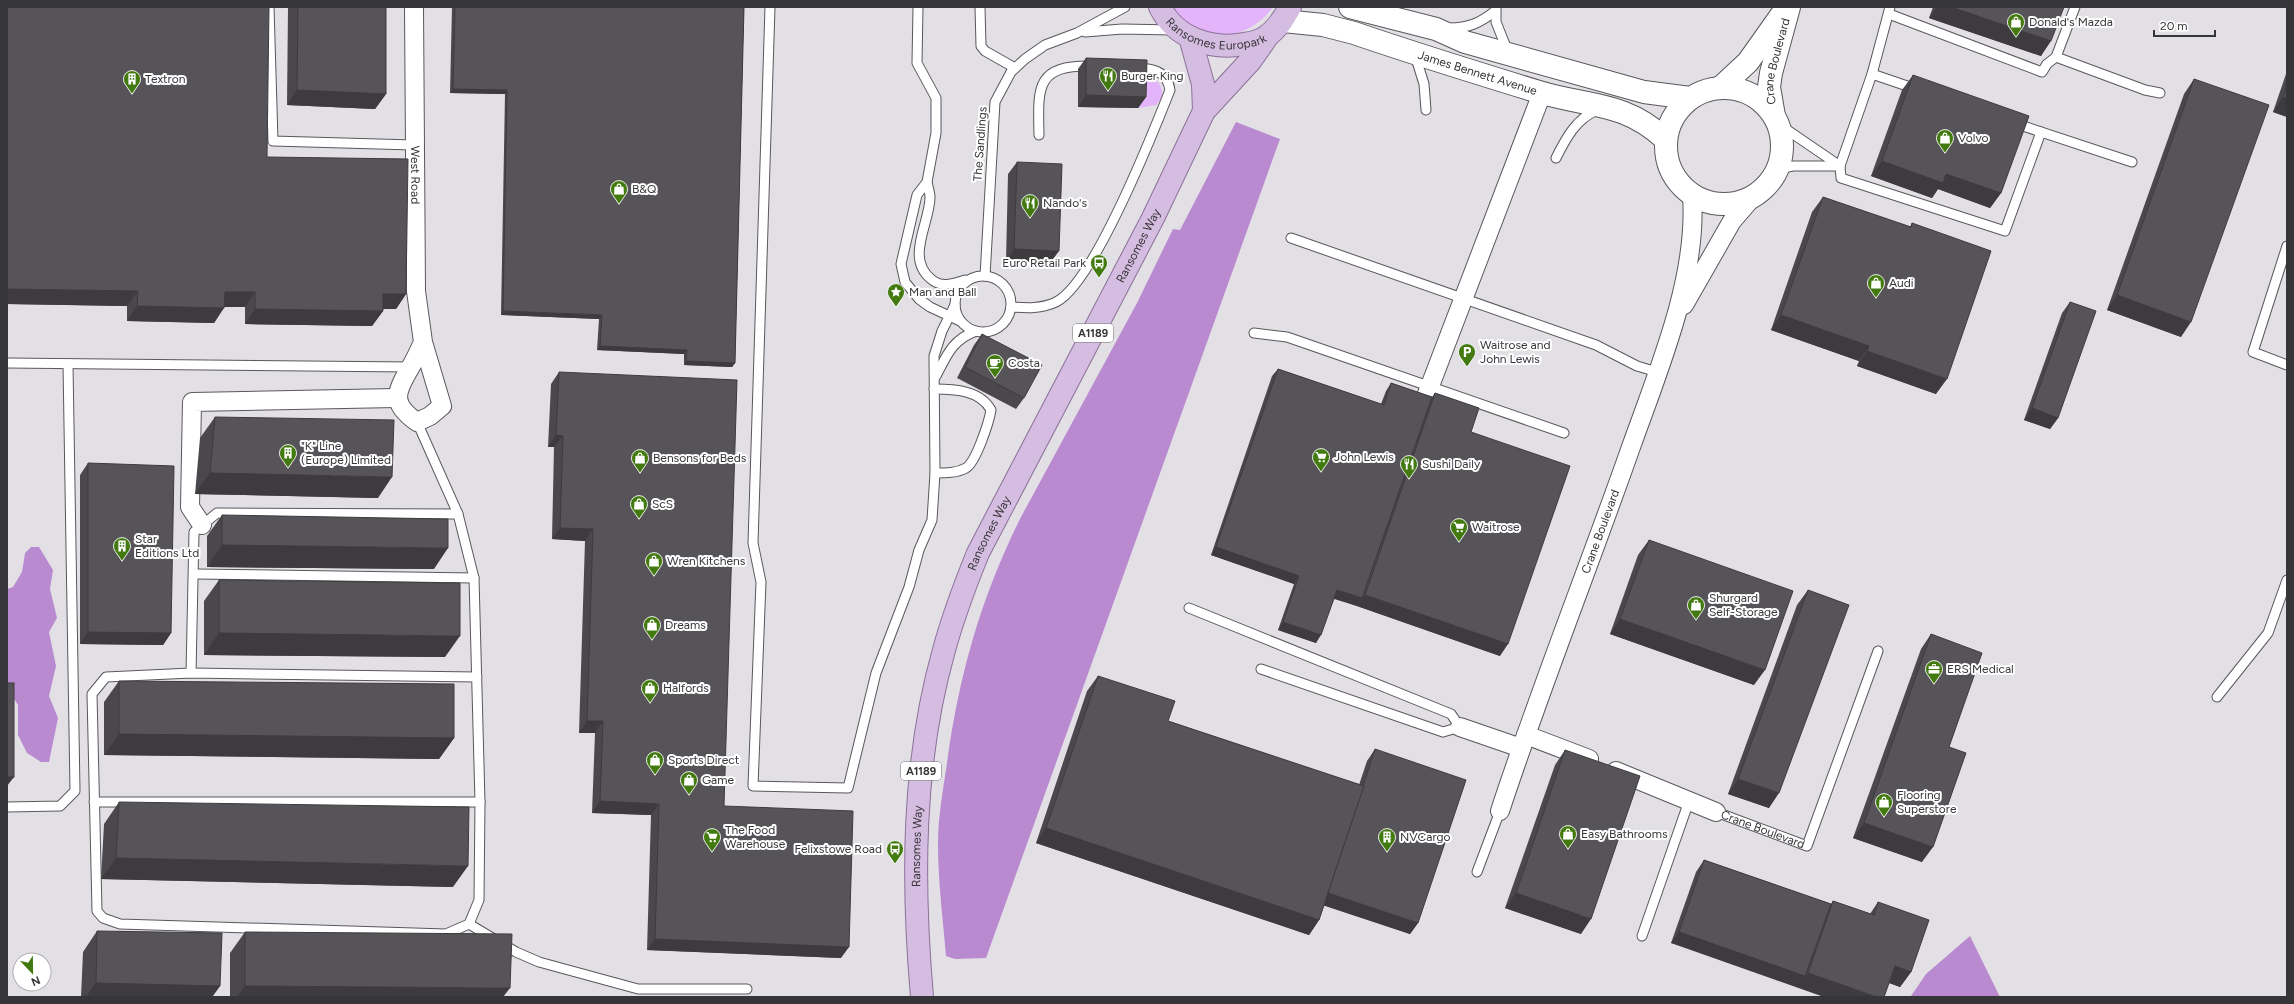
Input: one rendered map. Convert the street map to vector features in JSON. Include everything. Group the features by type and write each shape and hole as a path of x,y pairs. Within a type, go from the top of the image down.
{"main road":[{"name":"Ransomes Europark","path":"1160,7 1183,33 1202,43 1228,47 1254,43 1267,37 1286,14"},
{"path":"1183,33 1201,78 1204,111"},
{"name":"Ransomes Way","path":"922,997 916,910 919,789 928,724 944,652 954,618 978,553 1153,218 1204,111 1251,60 1267,37"}],"street":[{"name":"West Road","path":"414,7 413,145 416,292 423,342 442,406 430,416 417,422"},
{"path":"1350,7 1436,29 1464,42 1509,53 1644,92 1690,98"},
{"name":"Crane Boulevard","path":"1720,88 1748,62 1788,7"},
{"name":"Crane Boulevard","path":"1776,120 1769,87 1771,73 1788,7"},
{"name":"James Bennett Avenue","path":"1286,14 1542,93 1606,106 1636,117 1665,139"},
{"path":"1720,88 1736,89 1752,94 1764,104 1776,120 1781,134 1783,154 1778,168 1766,187 1751,199 1731,205 1711,204 1692,196 1679,185 1670,171 1666,155 1665,139 1670,123 1678,110 1690,98 1704,91 1720,88"},
{"path":"1427,392 1542,93"},
{"name":"Crane Boulevard","path":"1500,811 1523,742 1658,372 1672,327 1690,258 1693,236 1692,196"},
{"name":"Crane Boulevard","path":"1672,327 1732,221 1751,199"},
{"path":"417,422 403,412 396,398 400,383 423,342"},
{"path":"202,525 190,508 192,402 396,398"},
{"path":"1460,727 1523,742"},
{"name":"Crane Boulevard","path":"1523,742 1716,812"}],"lane":[{"path":"269,7 273,141 413,145"},
{"path":"770,7 753,543 761,582 753,786 848,788 876,673 909,587 919,550 932,520 936,473 934,389 936,376 935,350 955,305 959,289 971,278"},
{"path":"918,7 917,64 936,98 936,133 927,182 930,198 919,258 922,270 933,281 946,285 985,276 994,278 1008,289 1011,307 1003,324 986,332 976,331 967,327 960,321 930,307 919,298 905,282 901,264 917,195 927,182"},
{"path":"980,7 981,46 985,51 1015,68"},
{"path":"1077,33 1125,7"},
{"path":"2041,132 2006,232 1841,178 1840,166 1872,74 1890,11 2042,72 2047,64 2056,58 2075,7"},
{"path":"1436,29 1466,28 1484,20 1496,9"},
{"path":"1496,9 1498,32 1509,53"},
{"path":"1077,33 1122,29 1183,33"},
{"name":"The Sandlings","path":"985,276 995,102 1003,85 1015,68 1045,45 1077,33"},
{"path":"1415,54 1424,84 1426,110"},
{"path":"2056,58 2145,90 2160,93"},
{"path":"1039,135 1038,97 1042,84 1047,78 1063,67 1098,67"},
{"path":"1011,307 1029,309 1057,301 1076,283 1109,228 1149,141 1170,90 1169,82 1162,74 1152,68 1121,67"},
{"path":"1872,74 1924,92"},
{"path":"1556,158 1566,138 1578,122 1587,114 1606,106"},
{"path":"1776,120 1840,166"},
{"path":"2005,120 2132,162"},
{"path":"1778,168 1794,166 1840,166"},
{"path":"1291,238 1596,345 1637,366 1658,372"},
{"path":"2287,246 2253,352 2287,365"},
{"path":"955,305 960,321"},
{"path":"936,376 956,342 965,335 976,331"},
{"path":"1254,333 1287,337 1427,392 1564,432"},
{"path":"7,363 410,367"},
{"path":"7,808 60,806 75,791 68,364"},
{"path":"934,389 962,390 986,403 991,410 987,426 970,465 959,471 936,473"},
{"path":"417,422 458,514 474,578 477,677 480,802 479,900 469,924 446,934 120,924 103,918 97,911 92,694 106,677 192,672 477,677"},
{"path":"192,672 195,574 194,532 218,513 458,514"},
{"path":"195,574 474,578"},
{"path":"2217,697 2268,633 2287,580"},
{"path":"1189,608 1451,714 1460,727 1443,732 1261,669"},
{"name":"Crane Boulevard","path":"1716,812 1807,846 1878,651"},
{"path":"1642,936 1689,801"},
{"path":"94,802 480,802"},
{"path":"1477,872 1500,811"},
{"path":"469,924 516,952 539,962 638,988 747,989"}],"shaded area":[{"path":"1172,7 1273,7 1263,18 1250,27 1237,33 1222,36 1194,30 1182,20"},
{"path":"1139,75 1153,78 1159,83 1162,97 1156,105 1138,108"},
{"path":"1236,122 1280,139 986,958 955,959 946,956 938,844 942,793 958,699 965,668 983,607 994,577 1021,517 1137,303 1173,229 1180,230"},
{"path":"31,547 39,547 53,570 50,589 57,618 49,632 56,666 49,696 58,718 49,762 41,762 27,753 18,735 18,705 7,688 7,589 13,587 22,572 25,553"},
{"path":"1970,936 2000,997 1906,997 1911,996 1926,974"}],"building":[{"name":"Textron","path":"7,7 269,7 267,157 408,159 406,294 383,294 383,311 255,309 255,292 225,292 224,308 137,306 138,291 7,289"},
{"path":"298,7 386,7 386,94 297,90"},
{"name":"B&Q","path":"455,7 744,7 735,363 686,361 687,350 600,346 602,315 503,311 507,90 453,89"},
{"path":"1951,7 2064,7 2051,41"},
{"path":"1086,58 1147,60 1146,97 1086,95"},
{"name":"Volvo","path":"1913,75 2029,116 2001,193 1946,174 1943,183 1882,161"},
{"path":"2194,79 2269,105 2191,322 2117,295"},
{"path":"2287,86 2287,98 2283,97"},
{"name":"Nando's","path":"1017,162 1062,164 1059,251 1014,249"},
{"name":"Audi","path":"1823,197 1911,227 1912,223 1991,251 1947,379 1867,351 1869,346 1781,315"},
{"path":"2070,302 2096,311 2058,418 2032,408"},
{"name":"Costa","path":"982,334 1042,365 1024,398 965,367"},
{"name":"John Lewis","path":"1278,369 1384,405 1391,383 1432,397 1362,598 1337,590 1321,635 1283,622 1299,576 1216,547"},
{"path":"559,372 737,380 724,806 853,811 849,947 655,939 659,804 600,801 603,721 587,721 593,529 560,528 563,436 556,435"},
{"name":"Waitrose","path":"1435,393 1479,408 1471,432 1570,466 1508,644 1365,595"},
{"path":"215,417 394,420 392,477 210,473"},
{"name":"Star Editions Ltd","path":"88,463 174,466 171,633 88,632"},
{"path":"222,515 448,519 448,548 222,545"},
{"name":"Shurgard Self-Storage","path":"1649,540 1793,591 1765,670 1620,619"},
{"path":"219,580 460,583 460,636 219,633"},
{"path":"1808,590 1849,605 1779,793 1738,779"},
{"path":"1931,634 1982,653 1949,747 1966,753 1933,847 1864,823"},
{"path":"1098,676 1175,701 1168,721 1364,786 1319,920 1046,828"},
{"path":"119,681 454,684 454,738 119,734"},
{"path":"7,683 14,683 14,777 7,777"},
{"name":"NVCargo","path":"1375,749 1466,780 1418,923 1328,893"},
{"name":"Easy Bathrooms","path":"1565,750 1640,776 1591,919 1516,893"},
{"path":"119,802 469,807 468,866 116,858"},
{"path":"1704,860 1831,904 1805,976 1679,932"},
{"path":"1833,901 1874,915 1878,902 1929,920 1911,972 1895,966 1884,997 1877,997 1808,973"},
{"path":"97,931 222,933 220,986 96,983"},
{"path":"245,932 512,934 510,988 245,986"}],"place":[{"name":"Donald's Mazda","path":"2016,37"},
{"name":"Burger King","path":"1108,91"},
{"name":"Textron","path":"132,94"},
{"name":"Volvo","path":"1945,153"},
{"name":"B&Q","path":"619,204"},
{"name":"Nando's","path":"1030,218"},
{"name":"Euro Retail Park","path":"1099,278"},
{"name":"Audi","path":"1876,298"},
{"name":"Man and Ball","path":"896,307"},
{"name":"Waitrose and John Lewis","path":"1467,367"},
{"name":"Costa","path":"995,378"},
{"name":"\"K\" Line (Europe) Limited","path":"288,468"},
{"name":"John Lewis","path":"1321,472"},
{"name":"Bensons for Beds","path":"640,473"},
{"name":"Sushi Daily","path":"1409,479"},
{"name":"ScS","path":"639,519"},
{"name":"Waitrose","path":"1459,542"},
{"name":"Star Editions Ltd","path":"122,561"},
{"name":"Wren Kitchens","path":"654,576"},
{"name":"Shurgard Self-Storage","path":"1696,620"},
{"name":"Dreams","path":"652,640"},
{"name":"ERS Medical","path":"1934,684"},
{"name":"Halfords","path":"650,703"},
{"name":"Sports Direct","path":"655,775"},
{"name":"Game","path":"689,795"},
{"name":"Flooring Superstore","path":"1884,817"},
{"name":"Easy Bathrooms","path":"1568,849"},
{"name":"The Food Warehouse","path":"712,852"},
{"name":"NVCargo","path":"1387,852"},
{"name":"Felixstowe Road","path":"895,864"}]}
